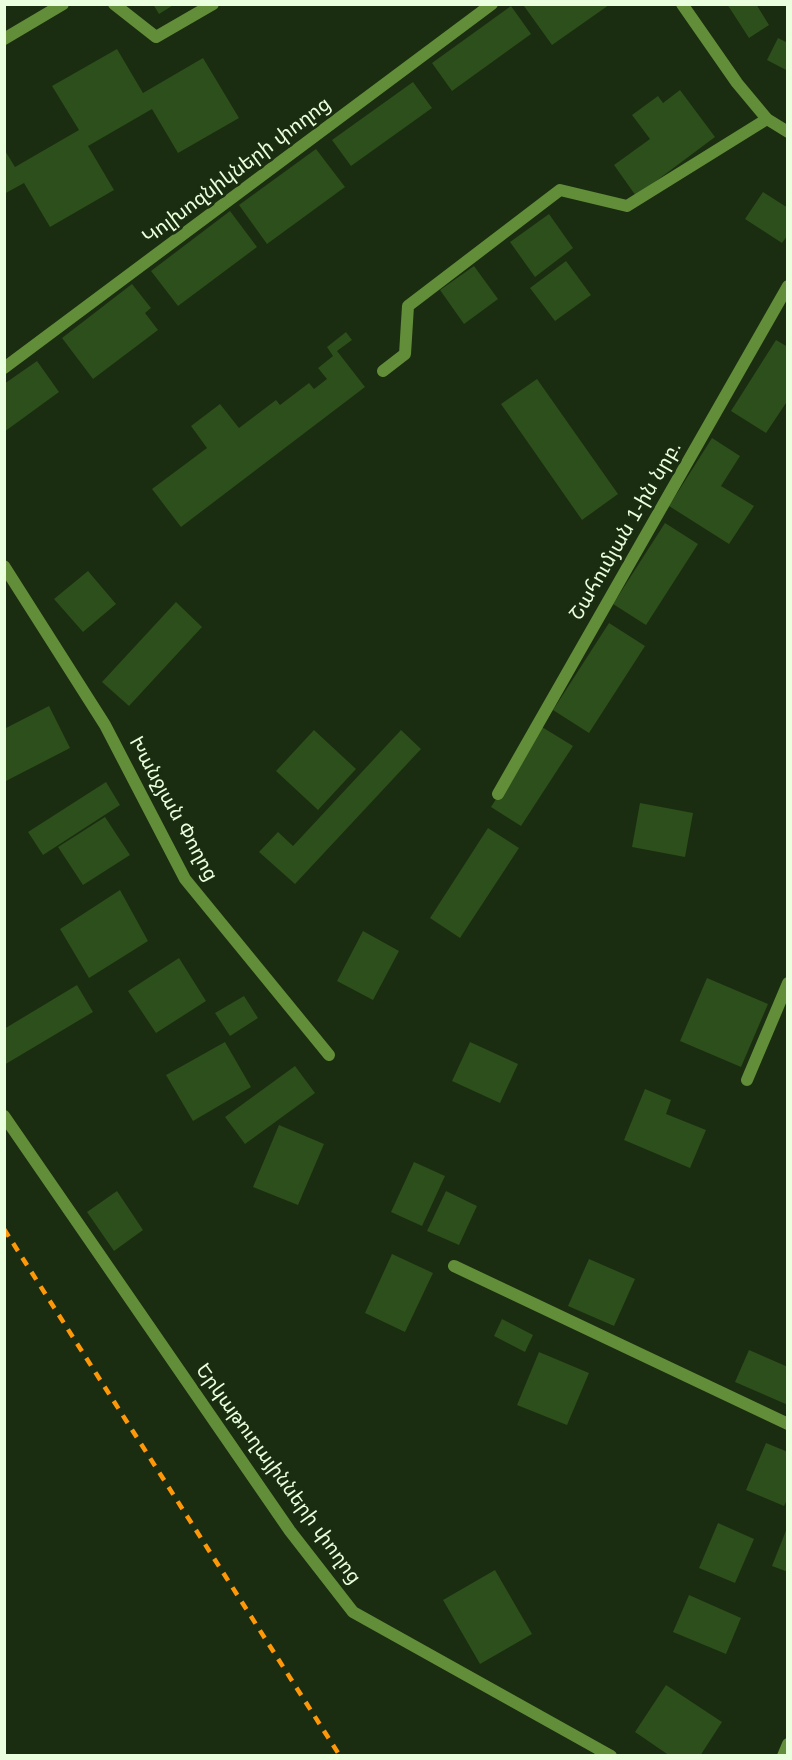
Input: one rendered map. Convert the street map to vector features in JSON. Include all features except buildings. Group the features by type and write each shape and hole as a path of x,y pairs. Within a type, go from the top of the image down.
{"street":[{"path":"4,39 63,4"},
{"path":"114,4 156,37 213,4"},
{"name":"Կոլխոզնիկների փողոց","path":"4,368 492,4"},
{"path":"681,4 737,83 767,118 788,132"},
{"path":"383,371 405,354 408,306 560,190 627,206 767,118"},
{"name":"Շահումյան 1-ին նրբ.","path":"498,794 788,286"},
{"name":"Խանջյան Փողոց","path":"4,566 105,725 185,879 329,1055"},
{"path":"747,1080 788,983"},
{"name":"Երկաթուղայինների փողոց","path":"4,1116 290,1531 353,1612 611,1755"},
{"path":"454,1266 788,1424"},
{"path":"783,1755 788,1744"}],"railway":[{"path":"4,1229 340,1756"}]}
